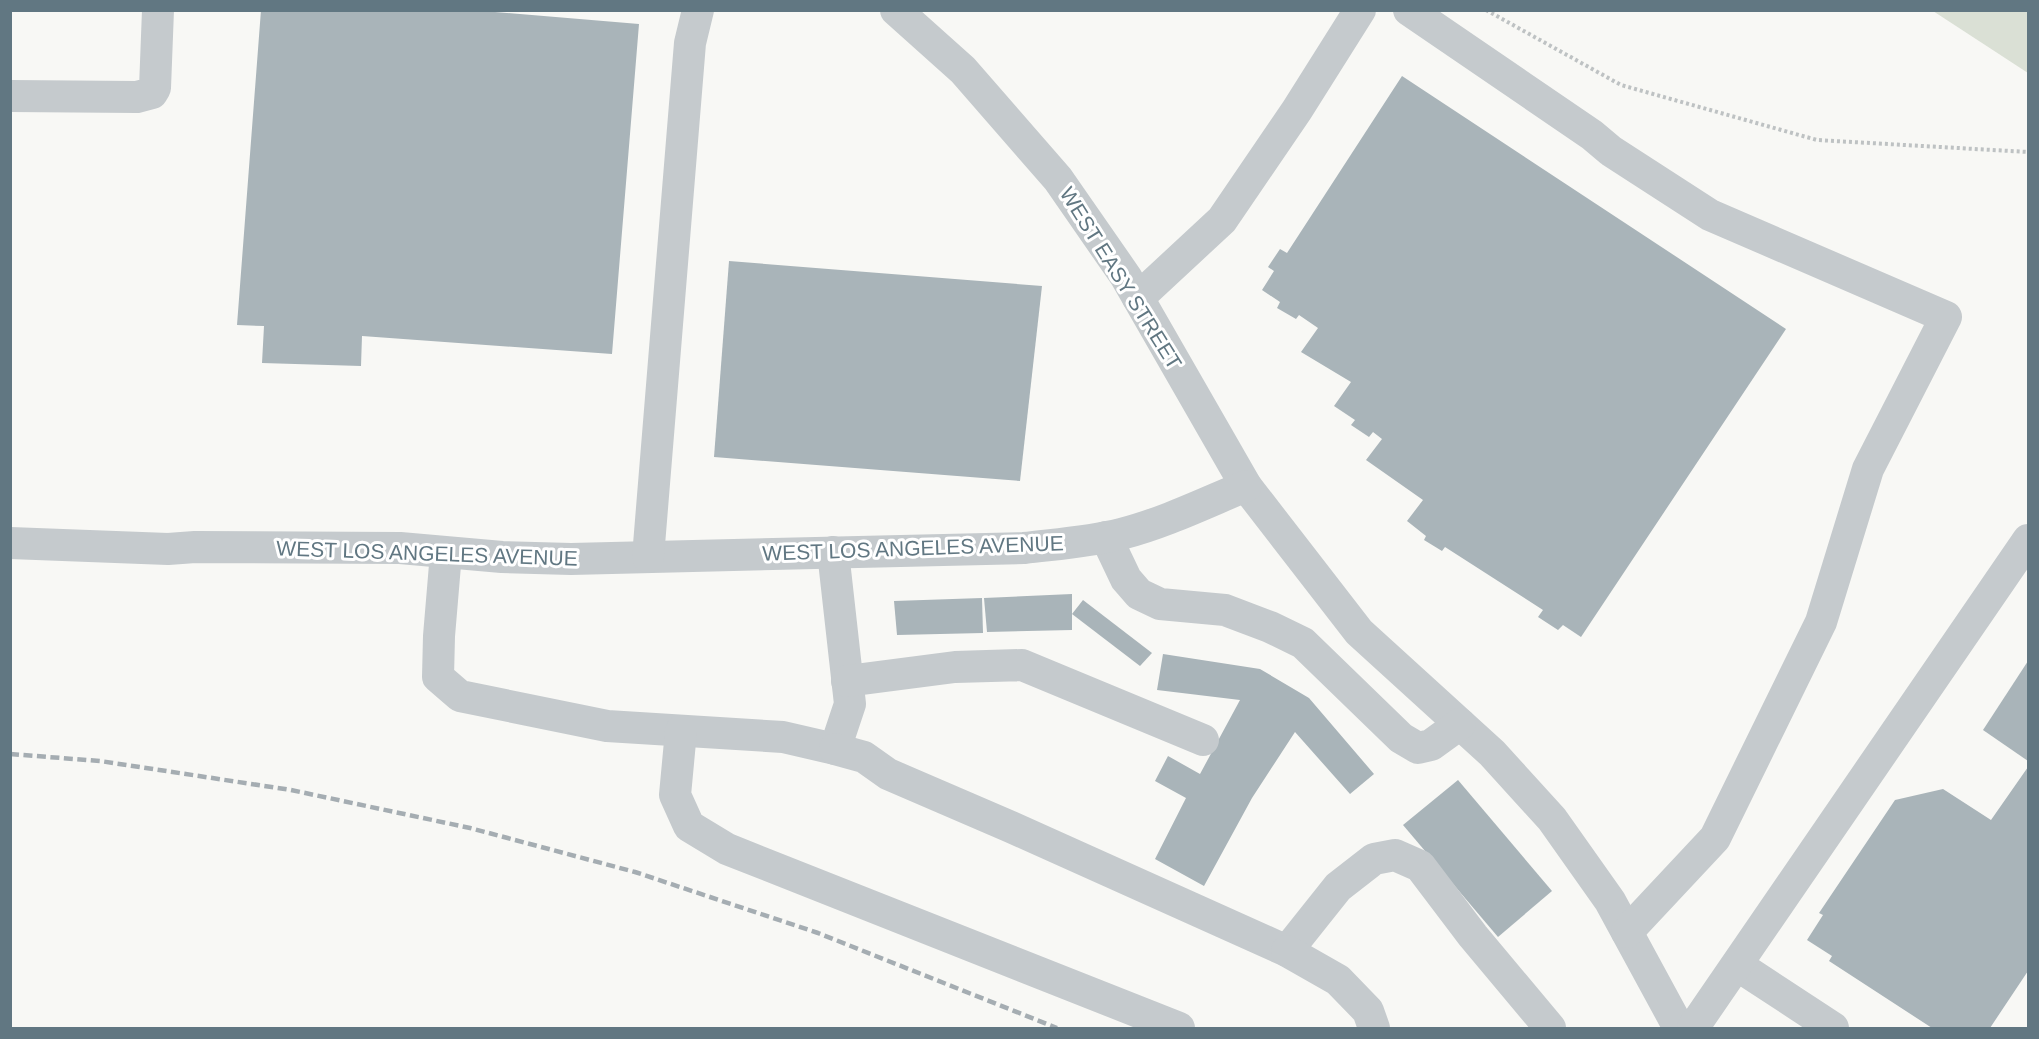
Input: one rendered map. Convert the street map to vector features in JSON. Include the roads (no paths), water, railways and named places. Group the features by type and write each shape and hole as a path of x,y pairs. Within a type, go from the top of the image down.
{"street":[{"path":"10,96 136,97 152,93 156,88 158,10"},
{"path":"648,557 690,43 698,10"},
{"name":"WEST EASY STREET","path":"896,10 963,70 1059,179 1126,277 1246,486"},
{"path":"1138,298 1222,220 1298,110 1360,10"},
{"path":"1409,10 1592,135 1611,151 1710,215 1946,317 1868,469 1821,622 1715,838 1627,932"},
{"path":"1246,486 1359,632 1492,753 1552,819 1610,901 1679,1029"},
{"name":"WEST LOS ANGELES AVENUE","path":"10,543 168,549 195,547 400,549 502,557 588,558 1024,548 1083,542 1160,522 1246,486"},
{"path":"1106,537 1126,579 1139,594 1160,604 1225,610 1270,627 1303,643 1401,738 1418,748 1431,746 1461,724"},
{"path":"1693,1029 2028,540"},
{"path":"833,552 850,704 835,749"},
{"path":"446,553 438,677 460,696 607,726 783,737 864,757 888,774 1287,951 1338,980 1368,1011 1374,1029"},
{"path":"1303,643 1337,603"},
{"path":"847,681 955,667 1022,665 1203,740"},
{"path":"681,731 675,795 689,826 727,849 1179,1029"},
{"path":"1287,951 1338,887 1374,859 1395,855 1420,866 1473,936 1550,1029"},
{"path":"1737,965 1833,1029"}],"railway":[{"path":"10,754 100,761 291,790 470,828 635,872 818,933 1057,1028"}]}
